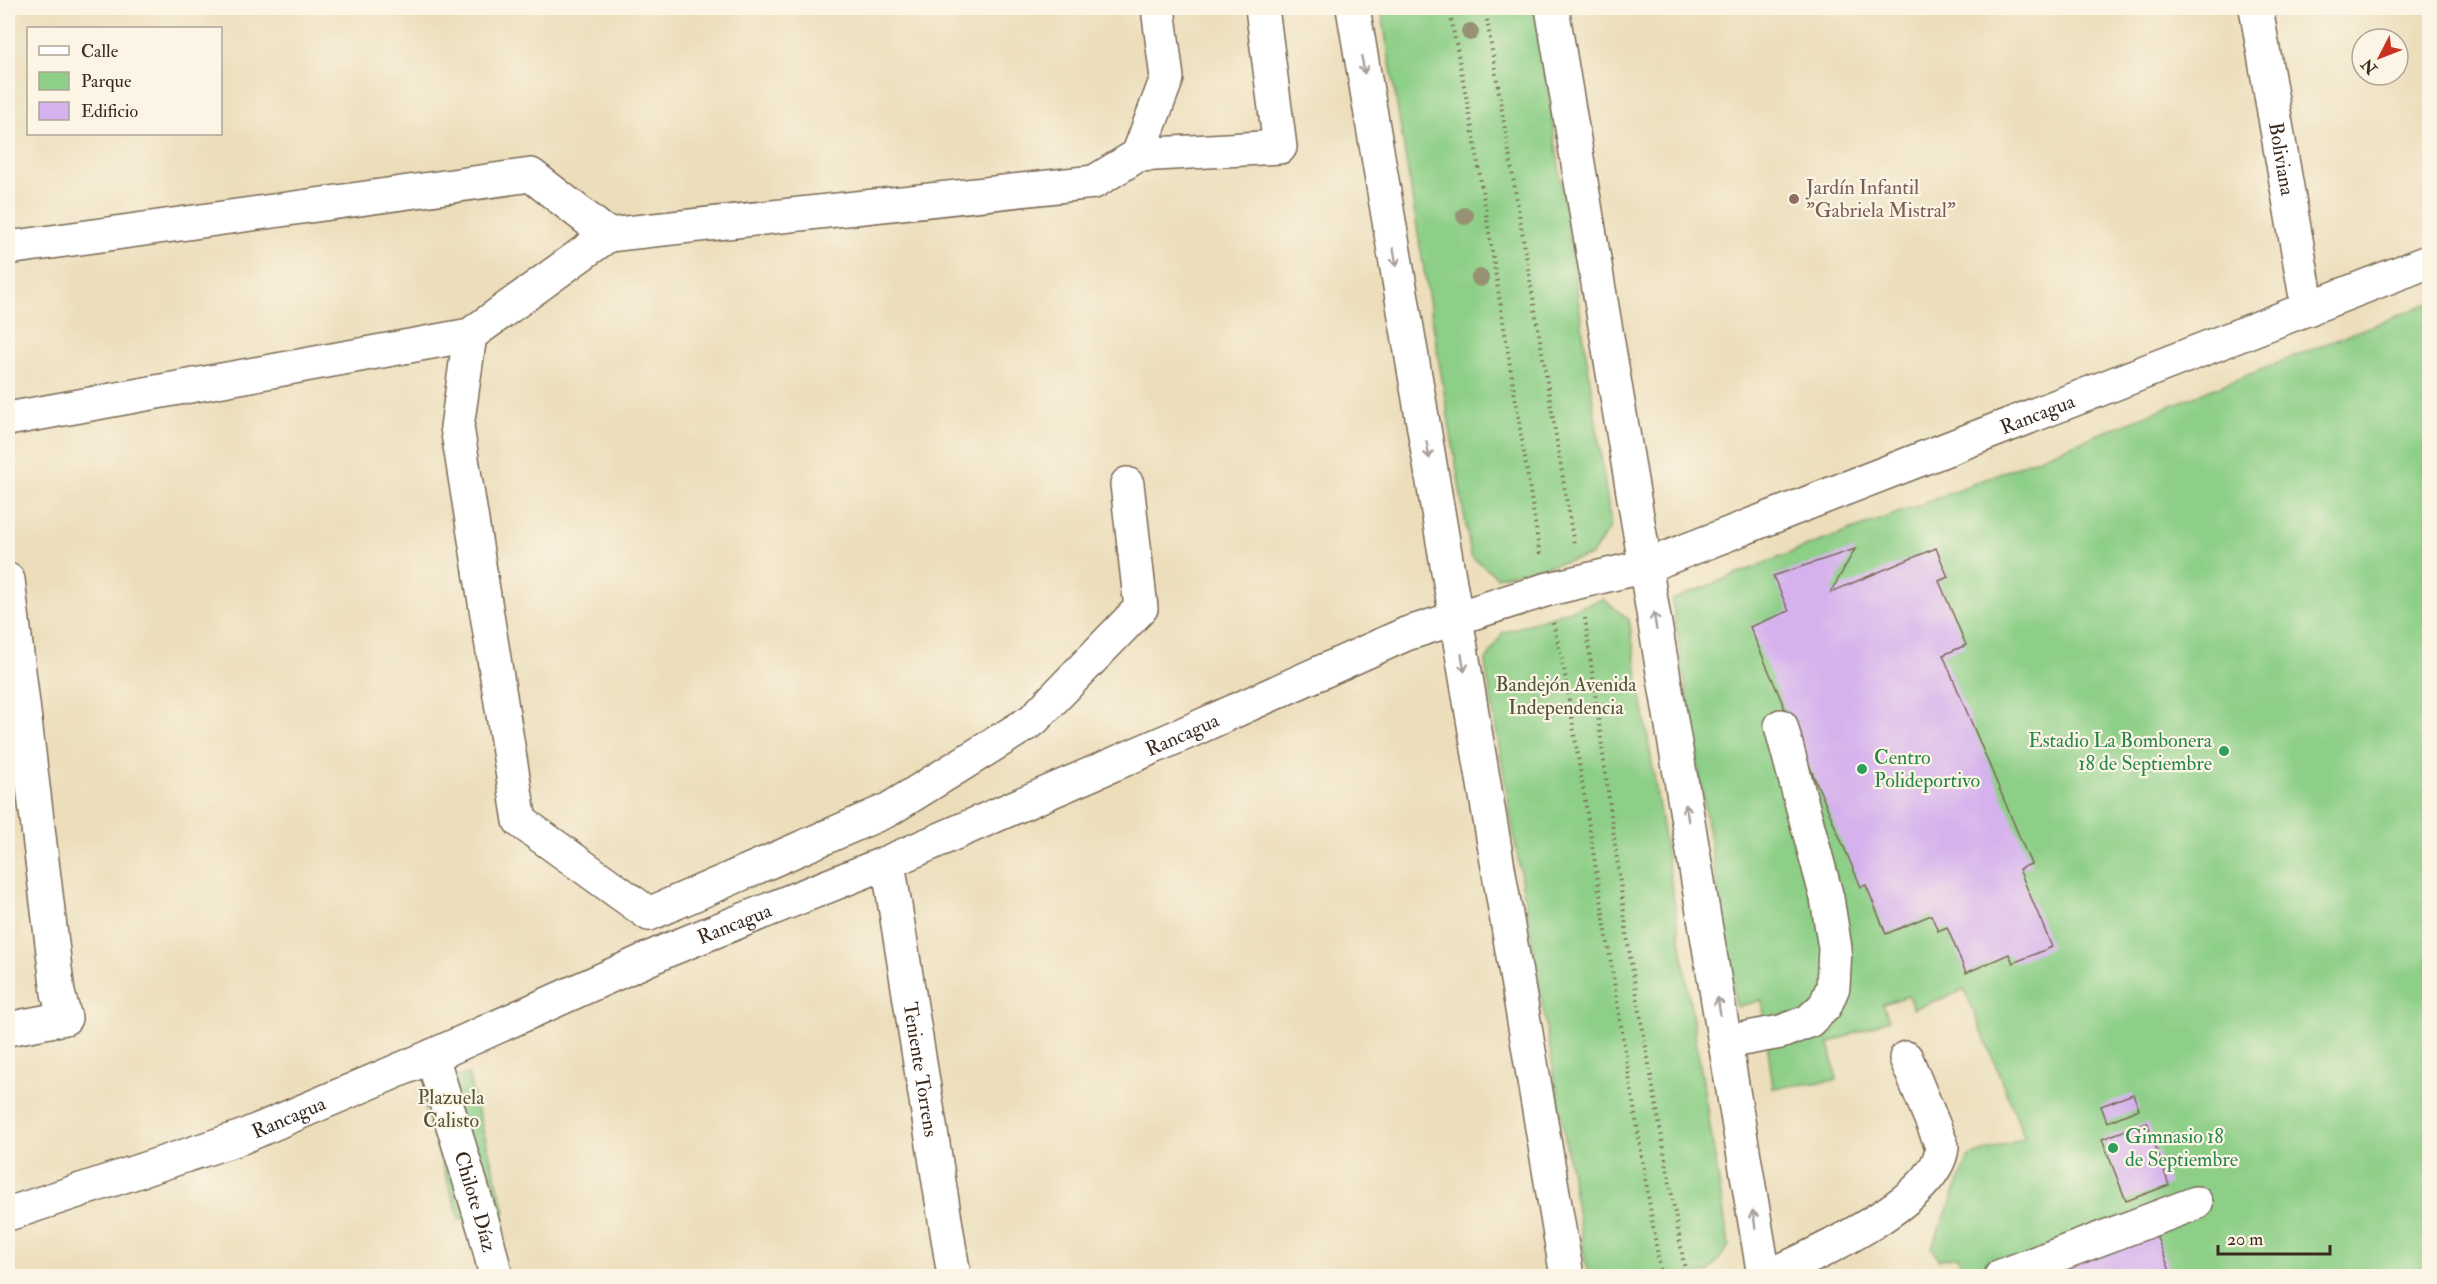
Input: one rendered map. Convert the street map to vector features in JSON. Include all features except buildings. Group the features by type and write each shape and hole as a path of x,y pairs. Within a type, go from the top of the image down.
{"street":[{"path":"1138,155 1167,78 1158,8"},
{"path":"8,419 470,334 608,235 1094,182 1138,155 1280,147 1262,8"},
{"path":"1353,8 1567,1276"},
{"path":"1552,8 1764,1276"},
{"name":"Boliviana","path":"2256,8 2308,309"},
{"path":"8,248 531,175 608,235"},
{"name":"Rancagua","path":"8,1214 242,1137 432,1056 668,950 888,862 1170,740 1406,634 1545,591 1646,566 2430,261"},
{"path":"470,334 458,427 520,821 649,914 888,810 1033,720 1141,608 1127,484"},
{"path":"8,580 58,993 65,1018 8,1029"},
{"path":"1725,1042 1781,1032 1809,1021 1825,1006 1833,987 1835,948 1827,898 1781,726"},
{"name":"Teniente Torrens","path":"888,862 954,1276"},
{"name":"Chilote Díaz","path":"432,1056 485,1231 496,1276"},
{"path":"1769,1276 1834,1246 1900,1204 1929,1178 1941,1155 1942,1146 1906,1058"},
{"path":"2001,1276 2196,1203"}],"path":[{"path":"1449,8 1474,138 1545,591 1564,669 1661,1276"},
{"path":"1485,8 1581,581 1629,950 1686,1276"}],"green space":[{"path":"1381,8 1536,8 1611,526 1591,556 1497,577 1471,556"},
{"path":"2429,303 2429,1276 1964,1276 1958,1256 1938,1260 1932,1247 1969,1157 2025,1138 1965,990 1913,1009 1908,996 1883,1004 1889,1020 1829,1043 1837,1080 1773,1088 1762,1000 1736,1007 1672,600 1920,505"},
{"name":"Bandejón Avenida Independencia","path":"1603,599 1629,620 1729,1246 1709,1272 1694,1276 1588,1276 1485,663 1502,633"},
{"name":"Plazuela Calisto","path":"468,1074 505,1212 460,1220 418,1089"}],"place":[{"name":"Jardín Infantil \"Gabriela Mistral\"","path":"1794,199"},
{"name":"Estadio La Bombonera 18 de Septiembre","path":"2224,751"},
{"name":"Centro Polideportivo","path":"1862,769"},
{"name":"Gimnasio 18 de Septiembre","path":"2113,1148"}]}
